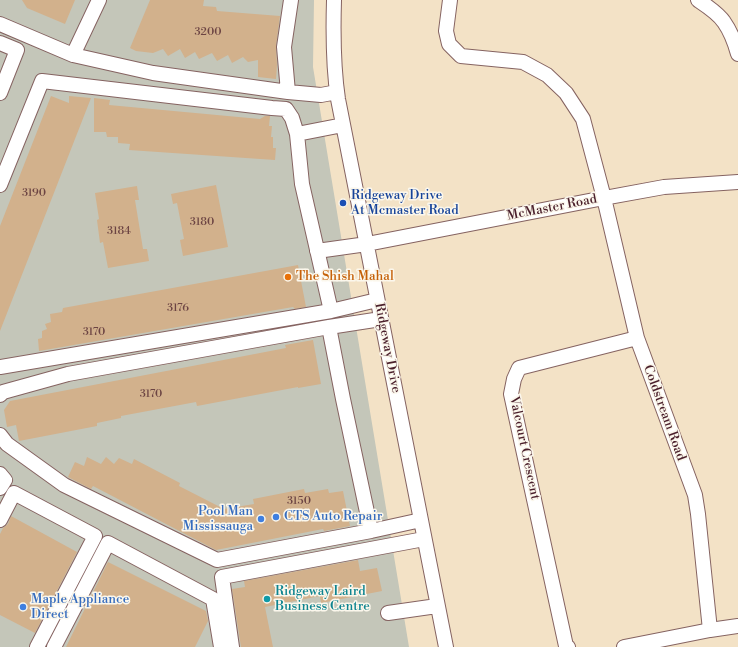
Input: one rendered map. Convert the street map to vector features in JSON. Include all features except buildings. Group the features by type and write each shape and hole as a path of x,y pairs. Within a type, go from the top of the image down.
{"street":[{"path":"73,55 99,0"},
{"path":"288,92 284,47 291,0"},
{"name":"Ridgeway Drive","path":"334,0 333,45 337,92 446,647"},
{"name":"Coldstream Road","path":"450,0 446,31 449,44 461,56 523,62 547,75 566,93 583,119 604,198 637,338 695,495 710,630"},
{"path":"698,0 724,21 738,54"},
{"path":"0,24 73,55 153,73 288,92 321,95 337,92"},
{"path":"0,42 17,50 0,93"},
{"path":"0,185 42,81 286,109 292,118 297,134 302,184 331,311"},
{"path":"297,134 343,125"},
{"name":"McMaster Road","path":"317,251 367,244 664,187 738,182"},
{"path":"0,367 331,311 377,300"},
{"path":"0,395 3,392 68,374 381,319"},
{"path":"329,327 371,531"},
{"name":"Valcourt Crescent","path":"568,647 566,646 511,394 514,379 518,368 637,338"},
{"path":"0,435 6,444 64,485 217,560 421,520"},
{"path":"0,474 4,480 0,488"},
{"path":"0,520 14,493 95,536 37,647"},
{"path":"232,647 222,577 424,539"},
{"path":"54,647 108,543 213,599 221,647"},
{"path":"388,614 438,606"},
{"path":"624,647 738,626"}],"shaded area":[{"path":"0,0 314,0 313,67 409,647 0,647"}],"place":[{"name":"Ridgeway Drive At Mcmaster Road","path":"343,203"},
{"name":"The Shish Mahal","path":"288,277"},
{"name":"CTS Auto Repair","path":"276,517"},
{"name":"Pool Man Mississauga","path":"261,519"},
{"name":"Ridgeway Laird Business Centre","path":"267,599"},
{"name":"Maple Appliance Direct","path":"23,607"}]}
